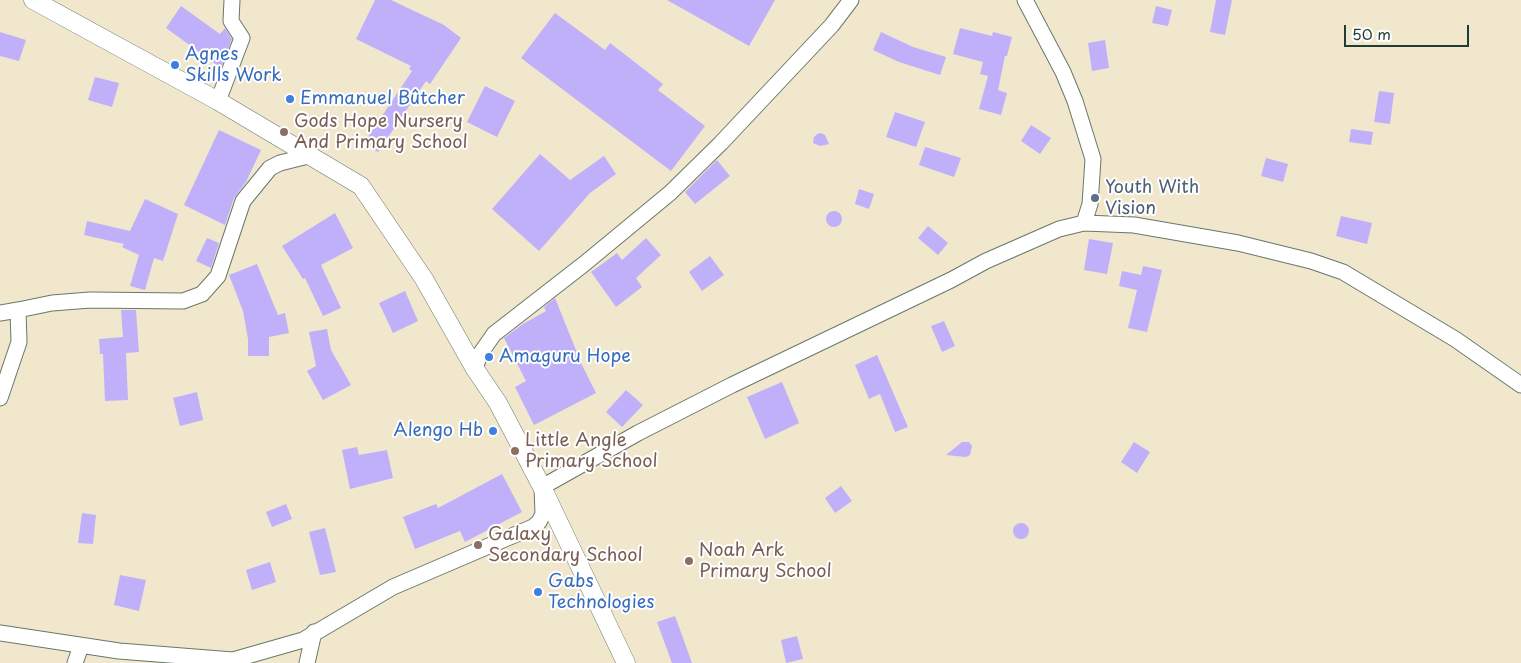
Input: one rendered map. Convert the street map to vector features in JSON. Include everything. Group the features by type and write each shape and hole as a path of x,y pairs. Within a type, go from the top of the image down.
{"street":[{"path":"33,0 218,101 312,155 364,190 424,278 475,370 498,403 542,487 626,663"},
{"path":"218,101 242,38 231,21 232,0"},
{"path":"475,370 480,354 494,334 584,264 670,193 832,25 851,0"},
{"path":"1025,0 1063,72 1075,101 1092,159 1090,204 1084,223"},
{"path":"0,313 52,303 90,300 183,301 202,294 218,276 242,201 270,168 280,163 312,155"},
{"path":"542,487 638,433 732,385 892,310 986,261 1059,229 1084,223 1134,225 1238,243 1311,261 1343,272 1447,333 1521,385"},
{"path":"0,398 19,342 18,310"},
{"path":"0,632 119,651 233,660 303,640 393,587 533,527 539,522 543,514 542,487"},
{"path":"307,663 314,632"},
{"path":"75,663 81,646"}],"building":[{"path":"375,0 391,0 444,25 461,38 430,84 426,81 378,152 364,143 412,71 409,69 411,66 356,39"},
{"path":"667,0 775,0 749,46"},
{"path":"1216,0 1232,0 1225,35 1210,32"},
{"path":"181,6 220,34 225,28 232,39 221,68 166,28"},
{"path":"1156,6 1172,10 1168,26 1152,23"},
{"path":"555,13 605,50 610,43 663,84 658,90 705,126 671,171 521,58"},
{"path":"960,28 992,36 993,32 1012,37 1007,56 1005,56 998,90 1007,93 1001,115 979,109 988,76 980,74 983,62 953,54"},
{"path":"0,32 26,40 19,61 0,56"},
{"path":"881,32 913,47 946,57 940,75 899,62 873,50"},
{"path":"1105,40 1109,68 1092,71 1088,43"},
{"path":"95,77 119,83 112,107 88,100"},
{"path":"485,86 515,101 497,137 467,122"},
{"path":"1379,91 1394,93 1390,124 1374,122"},
{"path":"895,112 925,122 916,147 886,137"},
{"path":"1031,125 1051,138 1040,154 1021,141"},
{"path":"1351,129 1373,132 1371,145 1349,142"},
{"path":"219,130 261,150 246,182 234,198 225,225 184,205"},
{"path":"821,133 825,135 829,144 820,146 813,143 814,137"},
{"path":"925,147 961,158 954,177 919,165"},
{"path":"540,154 570,180 604,156 616,174 590,193 539,251 492,209"},
{"path":"1266,158 1288,164 1283,182 1261,176"},
{"path":"717,160 730,176 695,204 685,192"},
{"path":"859,189 874,194 869,209 855,204"},
{"path":"145,199 178,214 163,261 154,258 145,290 130,286 139,255 122,247 124,244 84,235 87,221 130,231"},
{"path":"834,211 842,219 834,227 826,219"},
{"path":"335,213 353,248 321,265 341,308 323,316 305,278 303,279 282,246"},
{"path":"1341,216 1372,223 1367,244 1336,236"},
{"path":"928,226 948,243 938,255 918,238"},
{"path":"207,238 219,243 211,268 196,261"},
{"path":"646,238 661,255 636,278 642,287 616,307 591,272 617,253 622,260"},
{"path":"1089,239 1113,243 1107,274 1084,270"},
{"path":"710,256 724,275 702,291 689,272"},
{"path":"257,264 278,315 285,313 289,333 269,337 269,356 248,356 248,339 243,311 229,275"},
{"path":"1143,266 1162,270 1147,332 1128,328 1137,290 1119,286 1122,271 1141,275"},
{"path":"405,291 418,321 393,333 379,303"},
{"path":"555,298 582,365 596,393 534,425 515,387 526,381 504,338 523,324 546,311 544,307"},
{"path":"121,310 136,310 139,352 126,353 128,400 105,401 103,354 100,354 99,339 123,337"},
{"path":"944,321 955,346 942,352 931,326"},
{"path":"327,329 331,350 351,385 323,400 307,371 316,366 309,332"},
{"path":"877,355 908,427 895,432 880,394 869,399 855,365"},
{"path":"782,382 799,423 765,439 747,397"},
{"path":"626,390 643,405 622,427 606,412"},
{"path":"197,392 203,420 180,426 173,398"},
{"path":"962,442 969,442 972,446 970,455 966,457 946,455"},
{"path":"1134,442 1150,452 1137,473 1121,462"},
{"path":"357,447 359,455 387,450 393,478 350,489 342,450"},
{"path":"502,474 522,512 465,542 460,531 415,549 403,517 436,504 438,508"},
{"path":"841,486 852,501 835,513 825,498"},
{"path":"286,504 292,519 272,527 266,512"},
{"path":"82,513 96,515 93,544 78,543"},
{"path":"1021,523 1027,525 1029,531 1027,537 1021,539 1015,537 1013,531 1015,525"},
{"path":"325,528 336,572 320,575 309,532"},
{"path":"270,562 276,582 252,590 246,570"},
{"path":"120,575 146,580 139,611 114,605"},
{"path":"675,616 692,663 672,663 657,622"},
{"path":"797,636 803,659 786,663 781,640"}],"place":[{"name":"Agnes Skills Work","path":"175,65"},
{"name":"Emmanuel Bûtcher","path":"290,99"},
{"name":"Gods Hope Nursery And Primary School","path":"284,132"},
{"name":"Youth With Vision","path":"1095,198"},
{"name":"Amaguru Hope","path":"489,357"},
{"name":"Alengo Hb","path":"493,431"},
{"name":"Little Angle Primary School","path":"515,451"},
{"name":"Galaxy Secondary School","path":"478,545"},
{"name":"Noah Ark Primary School","path":"689,561"},
{"name":"Gabs Technologies","path":"538,592"}]}
